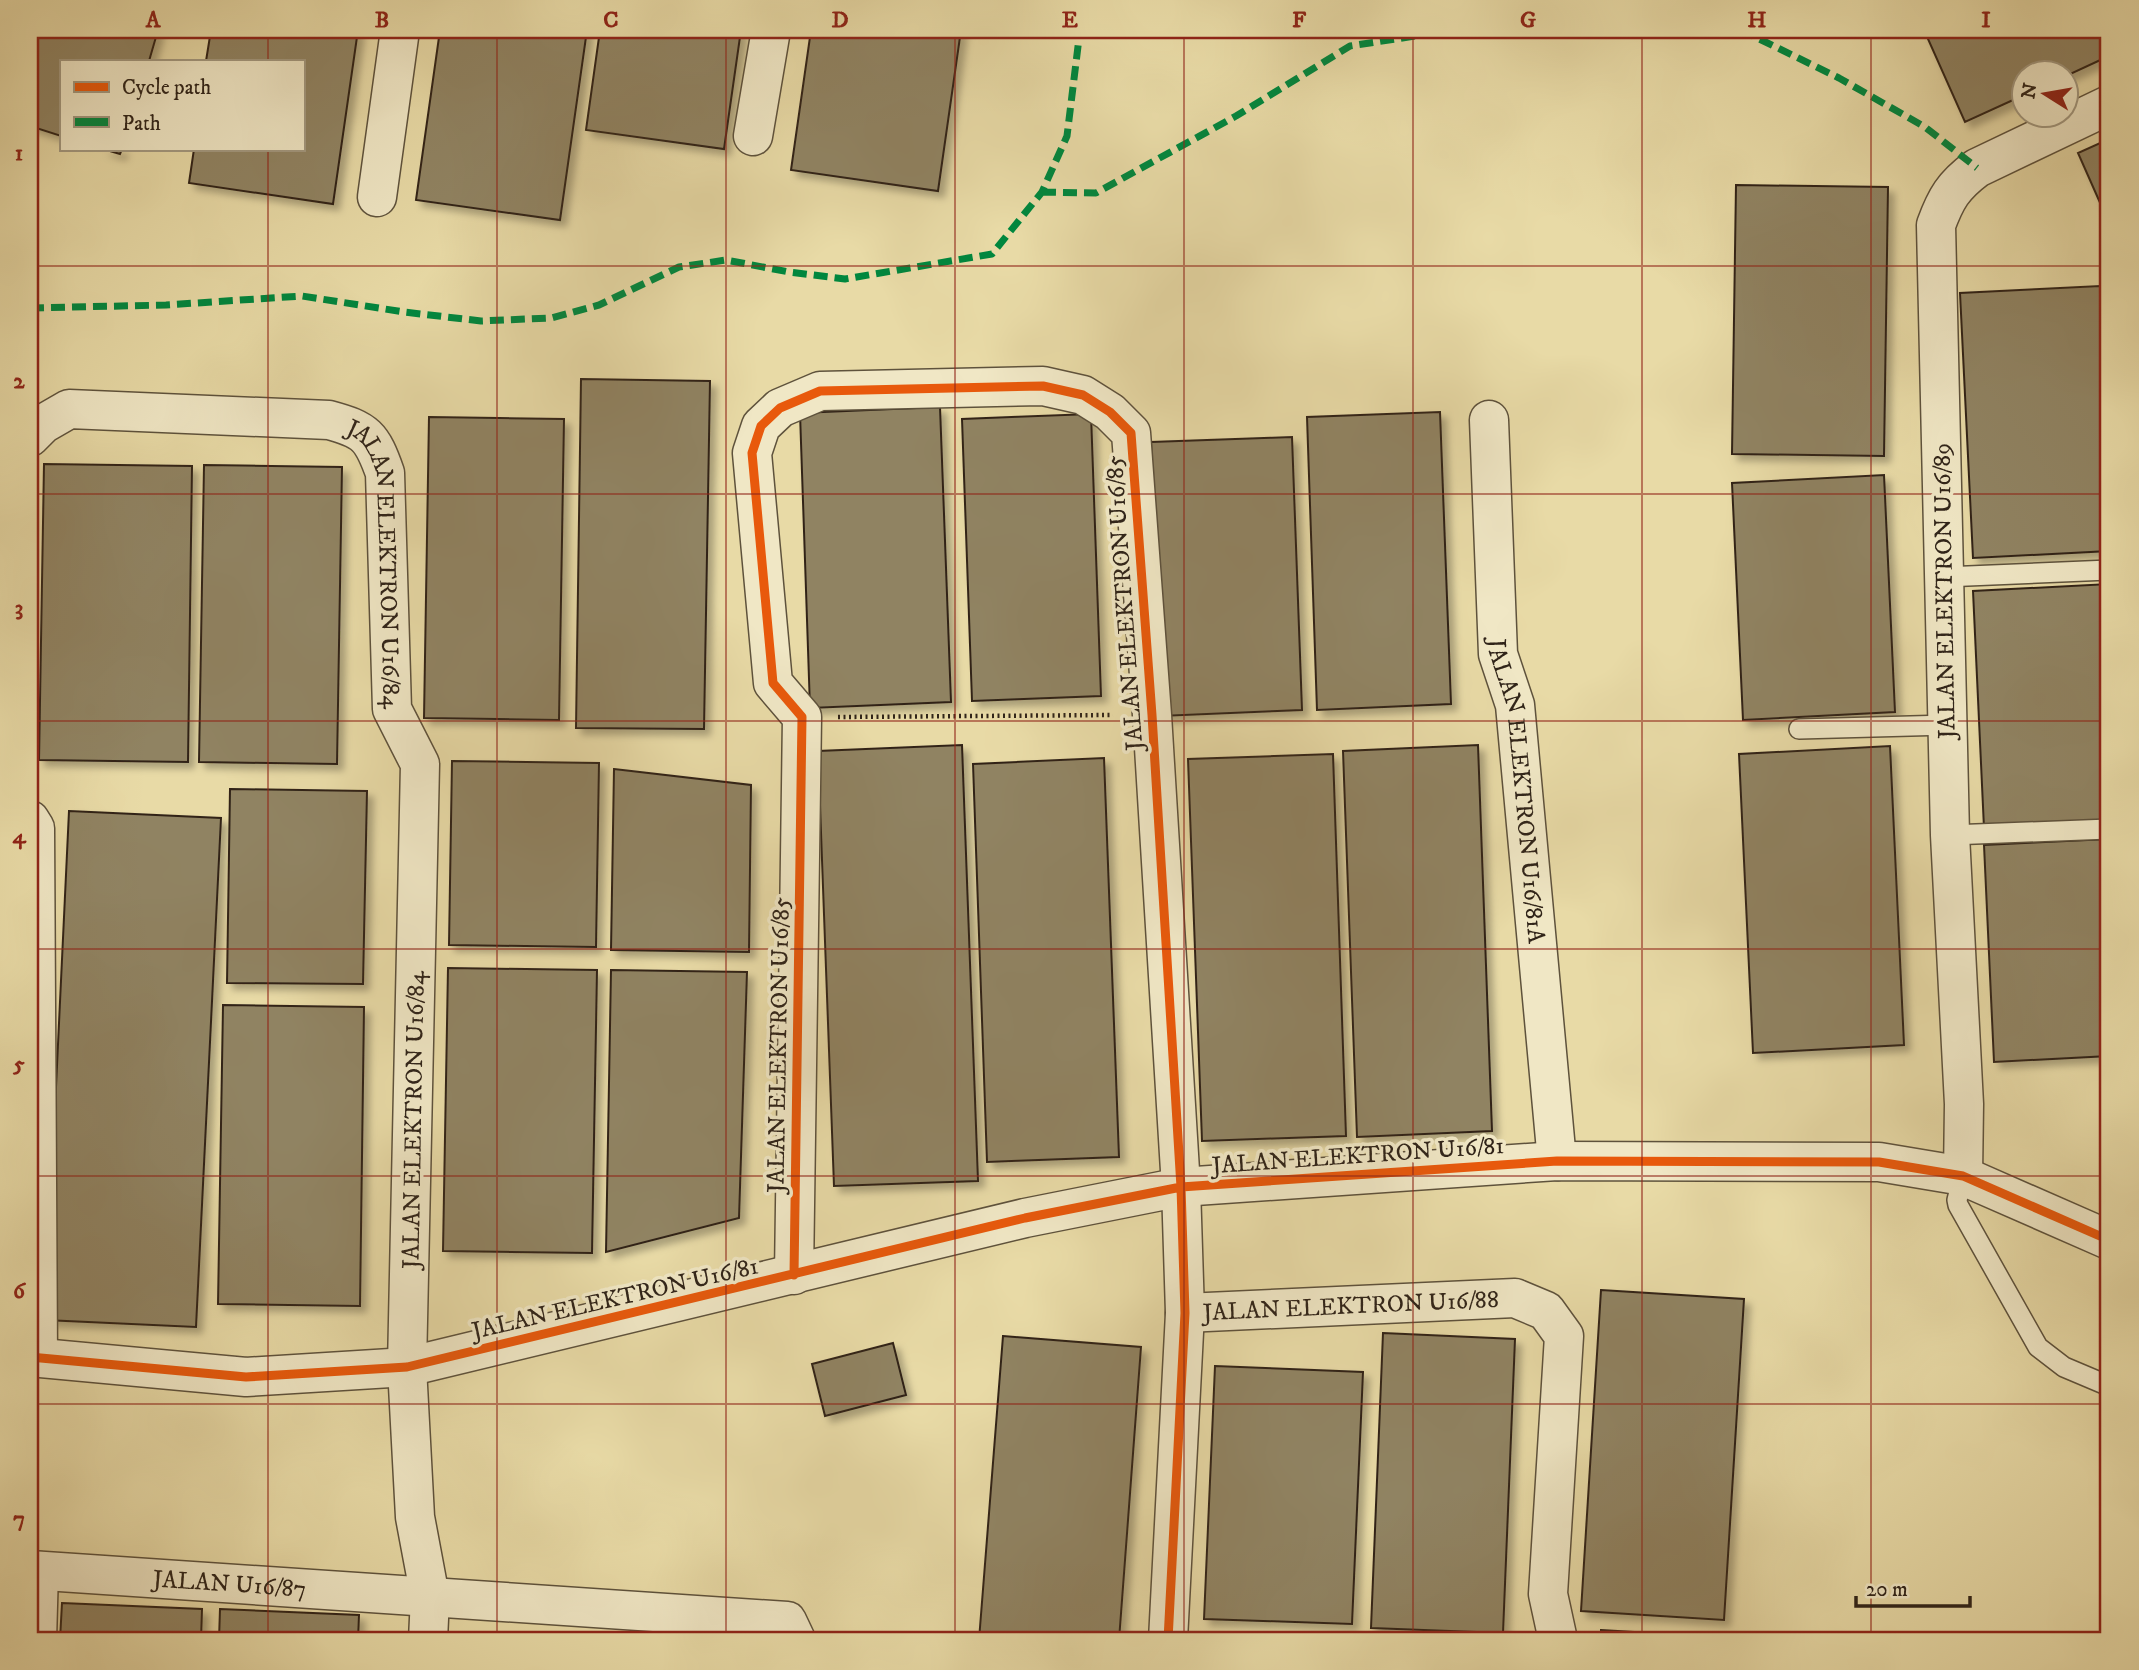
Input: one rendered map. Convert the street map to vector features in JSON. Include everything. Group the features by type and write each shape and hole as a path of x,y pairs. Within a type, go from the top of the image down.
{"street":[{"path":"377,197 400,30"},
{"path":"753,136 771,30"},
{"name":"JALAN ELEKTRON U16/89","path":"1963,1176 1964,1104 1950,835 1936,225 1946,199 1959,182 1976,168 2109,105"},
{"name":"JALAN ELEKTRON U16/85","path":"794,1275 802,717 773,682 752,453 761,426 780,408 820,391 1042,386 1083,395 1110,412 1130,433 1152,715 1181,1187 1185,1314"},
{"name":"JALAN ELEKTRON U16/84","path":"30,437 43,424 69,409 329,420 367,435 378,452 385,473 392,709 420,764 407,1367 415,1517 430,1597 428,1640"},
{"name":"JALAN ELEKTRON U16/81A","path":"1489,420 1498,654 1515,705 1557,1161"},
{"path":"30,820 35,828 34,1357"},
{"name":"JALAN ELEKTRON U16/81","path":"34,1357 246,1377 407,1367 1025,1218 1181,1187 1557,1161 1880,1162 1963,1176 2109,1240"},
{"name":"JALAN ELEKTRON U16/88","path":"1168,1640 1185,1314 1515,1298 1546,1311 1564,1336 1548,1594 1558,1640"},
{"path":"35,1570 37,1640"},
{"name":"JALAN U16/87","path":"35,1570 787,1620 796,1640"}],"lane":[{"path":"1944,577 2109,570"},
{"path":"1800,729 1948,725"},
{"path":"1950,835 2109,829"},
{"path":"1963,1176 1958,1205 2038,1347 2064,1367 2109,1386"}],"path":[{"path":"802,717 1152,715"}],"building":[{"path":"30,30 158,30 149,60 60,60 60,136 30,126"},
{"path":"211,30 358,30 333,204 189,183 194,150 304,150 304,60 206,60"},
{"path":"440,30 587,30 560,220 416,200"},
{"path":"600,30 741,30 724,149 586,130"},
{"path":"811,30 961,30 938,191 791,170"},
{"path":"1924,30 2109,30 2109,56 2080,69 2080,60 2010,60 2010,101 1965,122"},
{"path":"2109,139 2109,223 2078,153"},
{"path":"1736,185 1888,187 1884,456 1732,454"},
{"path":"2100,286 2109,469 2109,551 1973,558 1960,293"},
{"path":"581,379 710,381 704,729 576,728"},
{"path":"940,407 951,702 810,708 800,413"},
{"path":"1440,412 1451,704 1317,710 1307,417"},
{"path":"1091,414 1101,696 972,701 962,419"},
{"path":"429,417 564,419 559,720 424,718"},
{"path":"1292,437 1302,710 1160,716 1151,442"},
{"path":"44,464 192,466 188,762 39,760"},
{"path":"204,465 342,467 337,764 199,762"},
{"path":"1884,475 1895,712 1743,720 1732,483"},
{"path":"2109,584 2109,822 1984,828 1973,591"},
{"path":"962,745 978,1181 834,1186 818,751"},
{"path":"1478,745 1492,1131 1357,1137 1343,751"},
{"path":"1890,746 1904,1045 1753,1053 1739,754"},
{"path":"1333,754 1346,1136 1202,1141 1188,759"},
{"path":"1104,758 1119,1157 987,1162 973,764"},
{"path":"452,761 599,763 596,947 449,945"},
{"path":"614,769 751,785 749,952 611,950"},
{"path":"230,789 367,791 363,984 227,983"},
{"path":"69,811 221,818 196,1327 45,1320"},
{"path":"2109,839 2109,1056 1994,1062 1984,845"},
{"path":"448,968 597,970 592,1253 443,1251"},
{"path":"611,970 747,972 739,1218 606,1252"},
{"path":"223,1005 364,1007 360,1306 218,1304"},
{"path":"1601,1290 1744,1299 1724,1620 1581,1611"},
{"path":"1383,1333 1515,1339 1503,1633 1371,1628"},
{"path":"1003,1336 1141,1347 1119,1640 979,1640"},
{"path":"893,1343 906,1395 825,1416 812,1364"},
{"path":"1215,1366 1363,1372 1352,1624 1204,1619"},
{"path":"62,1603 202,1609 201,1640 60,1640"},
{"path":"220,1609 359,1615 358,1640 219,1640"},
{"path":"1601,1630 1750,1639 1750,1640 1601,1640"},
{"path":"1217,1638 1286,1640 1217,1640"}],"marked path":[{"path":"30,308 166,305 302,296 481,321 551,318 599,305 679,267 726,260 845,279 992,254 1042,192 1067,136 1080,30"},
{"path":"1042,192 1096,193 1236,116 1350,46 1454,30"},
{"path":"1741,30 1839,78 1925,127 1977,168"}],"cycle path":[{"path":"794,1275 802,717 773,683 752,453 761,426 780,408 820,391 1043,386 1083,395 1110,412 1131,433 1152,715 1181,1187 1185,1313 1168,1640"},
{"path":"30,1357 246,1377 407,1367 1025,1218 1181,1187 1557,1161 1879,1162 1963,1176 2109,1240"}]}
